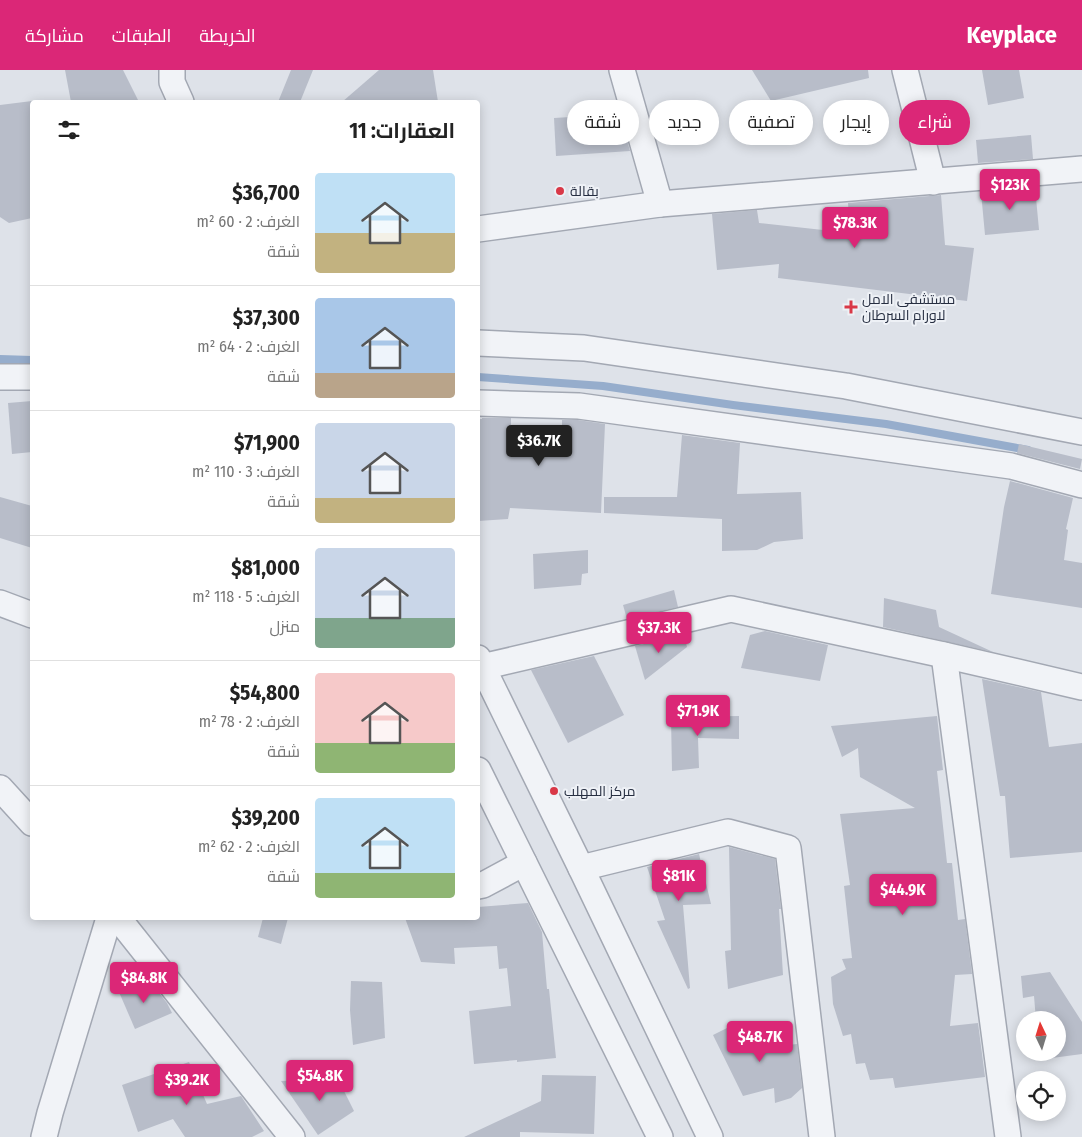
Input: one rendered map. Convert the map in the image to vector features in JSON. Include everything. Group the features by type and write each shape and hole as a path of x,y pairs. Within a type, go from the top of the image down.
{"street":[{"path":"622,70 660,204"},
{"path":"905,70 933,182"},
{"path":"480,229 660,204 1082,169"},
{"path":"480,343 584,348 846,386 1082,432"},
{"path":"0,377 30,377"},
{"path":"480,403 598,408 1011,466 1082,484"},
{"path":"0,603 30,614"},
{"path":"710,1137 582,868 480,662 731,609 1082,687"},
{"path":"944,655 1008,1137"},
{"path":"480,774 660,1137"},
{"path":"0,788 30,821"},
{"path":"582,868 728,832 788,848 822,1137"},
{"path":"480,886 524,863"},
{"path":"44,1137 108,920"},
{"path":"120,920 292,1137"}],"building":[{"path":"65,70 123,70 138,100 71,100"},
{"path":"291,70 313,70 301,100 279,100"},
{"path":"379,70 433,70 438,100 344,100"},
{"path":"752,70 868,70 869,78 770,100"},
{"path":"982,70 1019,70 1024,98 988,105"},
{"path":"30,101 30,218 9,223 0,217 0,105"},
{"path":"567,117 567,145 628,145 630,151 556,156 554,118"},
{"path":"1031,135 1033,159 978,163 976,140"},
{"path":"1035,187 1039,230 985,235 981,192"},
{"path":"941,195 945,245 974,248 967,301 778,278 779,264 717,270 712,214 757,210 759,223 850,233 848,203"},
{"path":"30,401 30,452 12,454 8,403"},
{"path":"511,418 511,426 562,427 562,420 605,424 601,513 510,508 508,519 480,521 480,419"},
{"path":"682,435 740,443 737,494 801,492 803,539 774,542 757,550 722,551 722,519 604,513 604,497 677,497"},
{"path":"1019,444 1082,459 1080,469 1017,453"},
{"path":"1010,481 1073,498 1066,529 1068,530 1064,560 1082,563 1082,608 991,594 1004,507"},
{"path":"0,497 30,505 30,547 0,538"},
{"path":"588,550 588,573 582,574 581,585 534,589 533,554"},
{"path":"674,590 678,607 627,619 623,605"},
{"path":"884,598 936,610 939,627 993,652 883,627"},
{"path":"765,631 828,645 820,681 741,668 750,635"},
{"path":"684,635 687,647 645,680 635,646"},
{"path":"594,656 624,715 568,743 531,670"},
{"path":"982,679 1041,692 1049,747 1082,743 1082,852 1010,858 1005,796 1000,796"},
{"path":"739,716 739,739 698,738 699,768 672,771 671,717"},
{"path":"937,716 943,770 937,771 947,863 952,863 958,920 965,919 972,974 955,975 950,1026 978,1023 985,1077 895,1088 893,1078 870,1080 865,1063 856,1064 851,1034 843,1036 833,1004 831,977 846,969 842,959 852,958 844,886 850,885 840,814 915,808 860,777 858,748 842,757 831,726"},
{"path":"729,847 775,859 781,909 779,909 783,975 728,989 725,951 731,950"},
{"path":"699,854 711,904 683,905 690,988 688,989 657,921 665,920 647,867"},
{"path":"528,903 542,932 556,1058 474,1064 469,1011 511,1006 507,968 499,969 497,946 454,948 455,964 421,962 406,920 480,920 480,907"},
{"path":"262,920 287,920 281,944 258,937"},
{"path":"1050,972 1082,1022 1082,1054 1066,1056 1066,1011 1035,1011 1034,996 1023,998 1021,976"},
{"path":"148,979 167,1003 172,1013 135,1029 119,992"},
{"path":"351,981 382,982 385,1038 353,1045 350,1010"},
{"path":"739,1022 768,1047 797,1044 802,1088 791,1098 775,1103 774,1088 743,1096 713,1035"},
{"path":"189,1062 207,1104 241,1096 264,1131 252,1137 185,1137 173,1119 138,1132 122,1085"},
{"path":"542,1075 596,1076 594,1134 520,1132 520,1137 464,1137 541,1101"},
{"path":"338,1079 354,1111 318,1135 281,1081"}],"waterway":[{"path":"0,359 30,360"},
{"path":"480,377 603,386 733,405 886,424 1028,450"}],"place":[{"name":"بقالة","path":"560,191"},
{"name":"مستشفى الامل لاورام السرطان","path":"851,307"},
{"name":"مركز المهلب","path":"554,791"}]}
